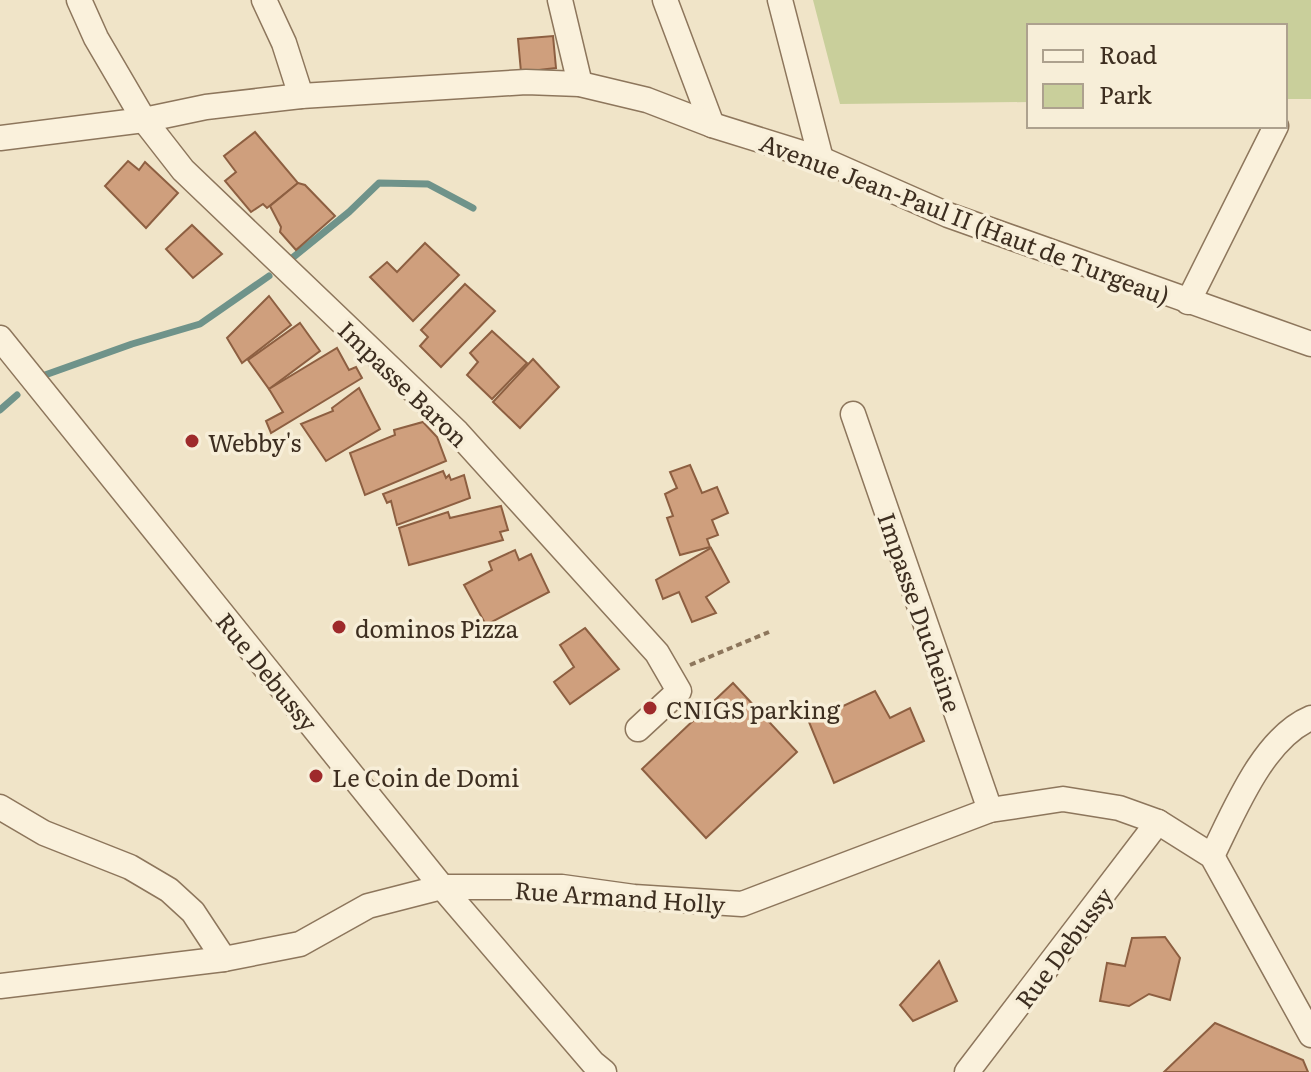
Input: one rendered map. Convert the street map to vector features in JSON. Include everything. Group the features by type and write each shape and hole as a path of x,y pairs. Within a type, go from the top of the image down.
{"street":[{"name":"Impasse Baron","path":"79,0 96,38 144,120 183,170 457,432 657,653 670,675"},
{"path":"264,0 284,43 301,96"},
{"path":"560,0 580,84"},
{"path":"665,0 712,125"},
{"path":"780,0 821,159"},
{"name":"Avenue Jean-Paul II (Haut de Turgeau)","path":"0,138 301,96 526,82 580,84 647,100 712,125 821,159 948,215 1311,344"},
{"path":"1188,302 1275,128"},
{"name":"Rue Debussy","path":"0,338 442,887 604,1072"},
{"name":"Impasse Ducheine","path":"853,414 990,810"},
{"path":"638,729 679,691 670,675"},
{"path":"1212,856 1257,767 1299,723 1311,718"},
{"name":"Rue Armand Holly","path":"0,986 224,959 300,944 368,906 442,887 562,887 634,897 742,904 990,810 1063,799 1119,808 1158,822 1212,856 1311,1035"},
{"path":"0,807 44,833 130,867 169,890 193,912 224,959"},
{"name":"Rue Debussy","path":"967,1072 1158,822"}],"path":[{"path":"670,675 769,632"}],"green space":[{"path":"813,0 1311,0 1311,99 1287,99 1287,24 1027,24 1027,102 840,104"}],"building":[{"path":"553,36 556,68 521,72 518,39"},
{"path":"255,132 298,183 267,208 263,204 251,212 225,181 236,172 224,156"},
{"path":"128,161 139,170 145,162 178,193 146,228 105,186"},
{"path":"298,183 305,185 335,216 296,250 280,232 281,227 270,206"},
{"path":"192,225 222,254 193,278 166,249"},
{"path":"425,243 459,275 413,321 370,277 387,262 397,272"},
{"path":"465,284 495,311 441,367 420,346 428,337 421,330"},
{"path":"269,296 291,325 242,363 227,338"},
{"path":"300,323 320,351 269,389 248,360"},
{"path":"492,331 527,363 492,399 467,375 478,362 470,353"},
{"path":"337,348 349,370 356,367 362,378 271,433 266,421 283,412 269,389"},
{"path":"533,359 559,387 520,428 493,402"},
{"path":"359,388 380,429 326,461 301,424 333,411 332,408"},
{"path":"423,422 437,437 446,461 365,495 350,453 395,435 394,430"},
{"path":"690,465 702,493 717,487 728,513 712,520 718,535 707,539 710,547 680,555 667,518 673,516 665,494 677,488 670,472"},
{"path":"443,471 446,478 449,475 451,480 464,475 470,498 397,525 391,501 387,503 383,494"},
{"path":"501,506 508,530 500,532 503,540 409,565 399,528 448,512 450,518"},
{"path":"711,548 729,582 706,597 716,613 692,622 679,592 663,599 656,580"},
{"path":"515,550 519,560 531,554 549,592 486,625 464,585 492,570 489,562"},
{"path":"585,628 619,669 570,704 554,682 574,667 560,645"},
{"path":"733,683 797,752 706,838 642,769"},
{"path":"875,691 890,718 910,708 924,741 834,783 809,722"},
{"path":"1165,937 1180,958 1170,1000 1149,994 1129,1006 1100,1001 1107,963 1125,966 1132,938"},
{"path":"939,961 957,1001 913,1021 900,1005"},
{"path":"1215,1023 1303,1060 1308,1072 1164,1072"}],"waterway":[{"path":"291,259 379,183 428,184 473,208"},
{"path":"45,375 200,324 269,276"},
{"path":"0,410 17,395"}],"place":[{"name":"Webby's","path":"192,441"},
{"name":"dominos Pizza","path":"339,627"},
{"name":"CNIGS parking","path":"650,708"},
{"name":"Le Coin de Domi","path":"316,776"}]}
